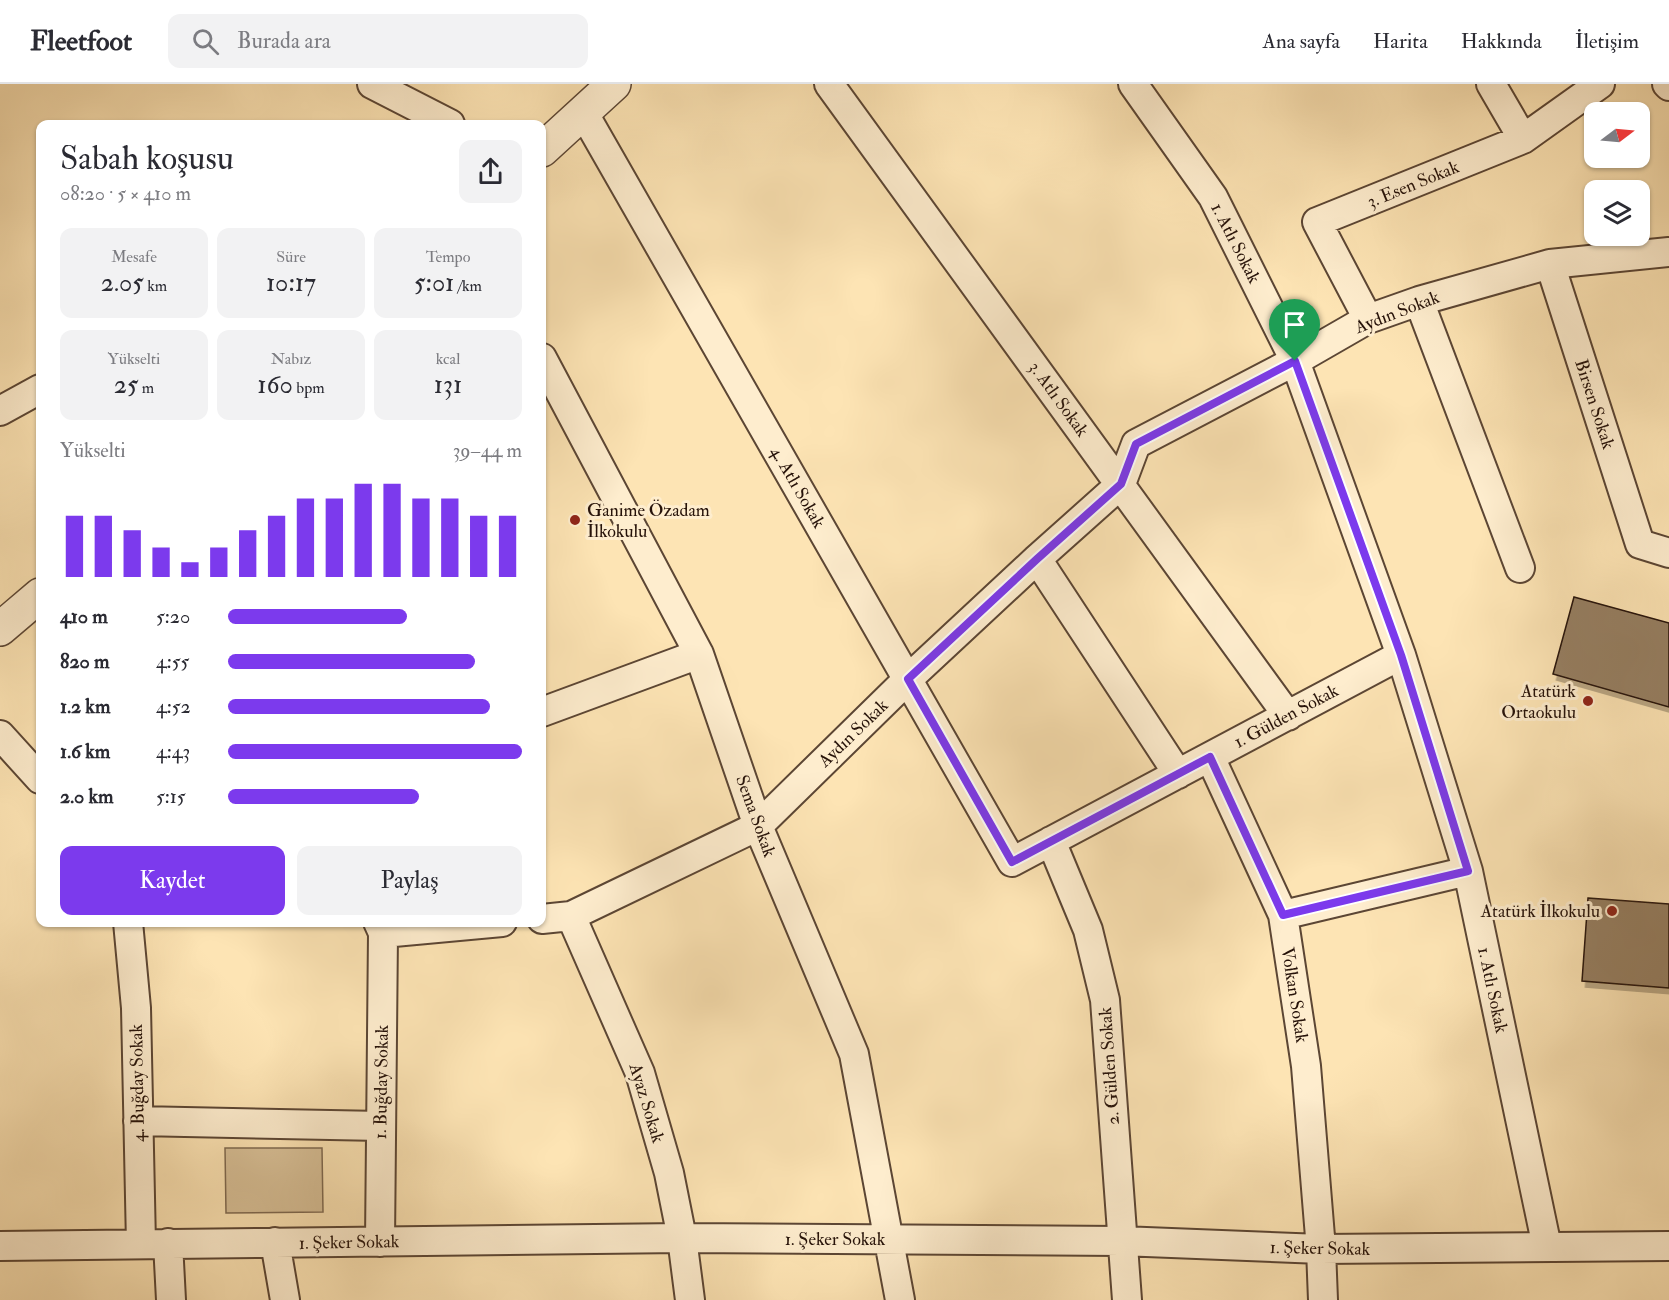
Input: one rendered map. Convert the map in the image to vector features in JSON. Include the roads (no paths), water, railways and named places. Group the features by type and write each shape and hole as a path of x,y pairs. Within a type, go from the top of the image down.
{"street":[{"path":"372,84 442,120"},
{"path":"546,146 614,84"},
{"name":"3. Atlı Sokak","path":"829,84 1288,716"},
{"name":"1. Atlı Sokak","path":"1132,84 1213,197 1295,361 1401,655 1468,871 1547,1247"},
{"path":"1491,84 1523,139"},
{"name":"3. Esen Sokak","path":"1368,319 1317,222 1523,139 1600,84"},
{"name":"4. Atlı Sokak","path":"583,112 1012,862"},
{"name":"Aydın Sokak","path":"546,919 571,916 758,826 908,679 1121,484 1136,444 1295,361 1368,319 1419,301 1550,264 1669,252"},
{"name":"Birsen Sokak","path":"1550,264 1640,544 1669,553"},
{"path":"1419,301 1520,568"},
{"name":"Sema Sokak","path":"546,366 699,654 758,826 854,1054 900,1300"},
{"path":"0,411 36,391"},
{"path":"1037,559 1178,774"},
{"path":"0,629 36,598"},
{"path":"546,711 699,654"},
{"name":"1. Gülden Sokak","path":"1012,862 1401,655"},
{"path":"0,735 36,774"},
{"name":"Volkan Sokak","path":"1210,757 1283,915 1306,1066 1323,1300"},
{"name":"2. Gülden Sokak","path":"1051,841 1088,930 1105,1000 1127,1300"},
{"path":"1283,915 1468,871"},
{"name":"Ayaz Sokak","path":"571,916 640,1073 669,1173 682,1238 690,1300"},
{"name":"4. Buğday Sokak","path":"128,927 136,1008 141,1244"},
{"path":"380,928 400,927"},
{"name":"1. Buğday Sokak","path":"380,928 380,1242"},
{"path":"138,1121 381,1126"},
{"name":"1. Şeker Sokak","path":"0,1246 682,1238 1121,1241 1321,1249 1669,1246"},
{"path":"275,1242 285,1300"},
{"path":"168,1243 171,1300"}],"place":[{"name":"Ganime Özadam İlkokulu","path":"575,520"},
{"name":"Atatürk Ortaokulu","path":"1588,701"},
{"name":"Atatürk İlkokulu","path":"1612,911"}]}
